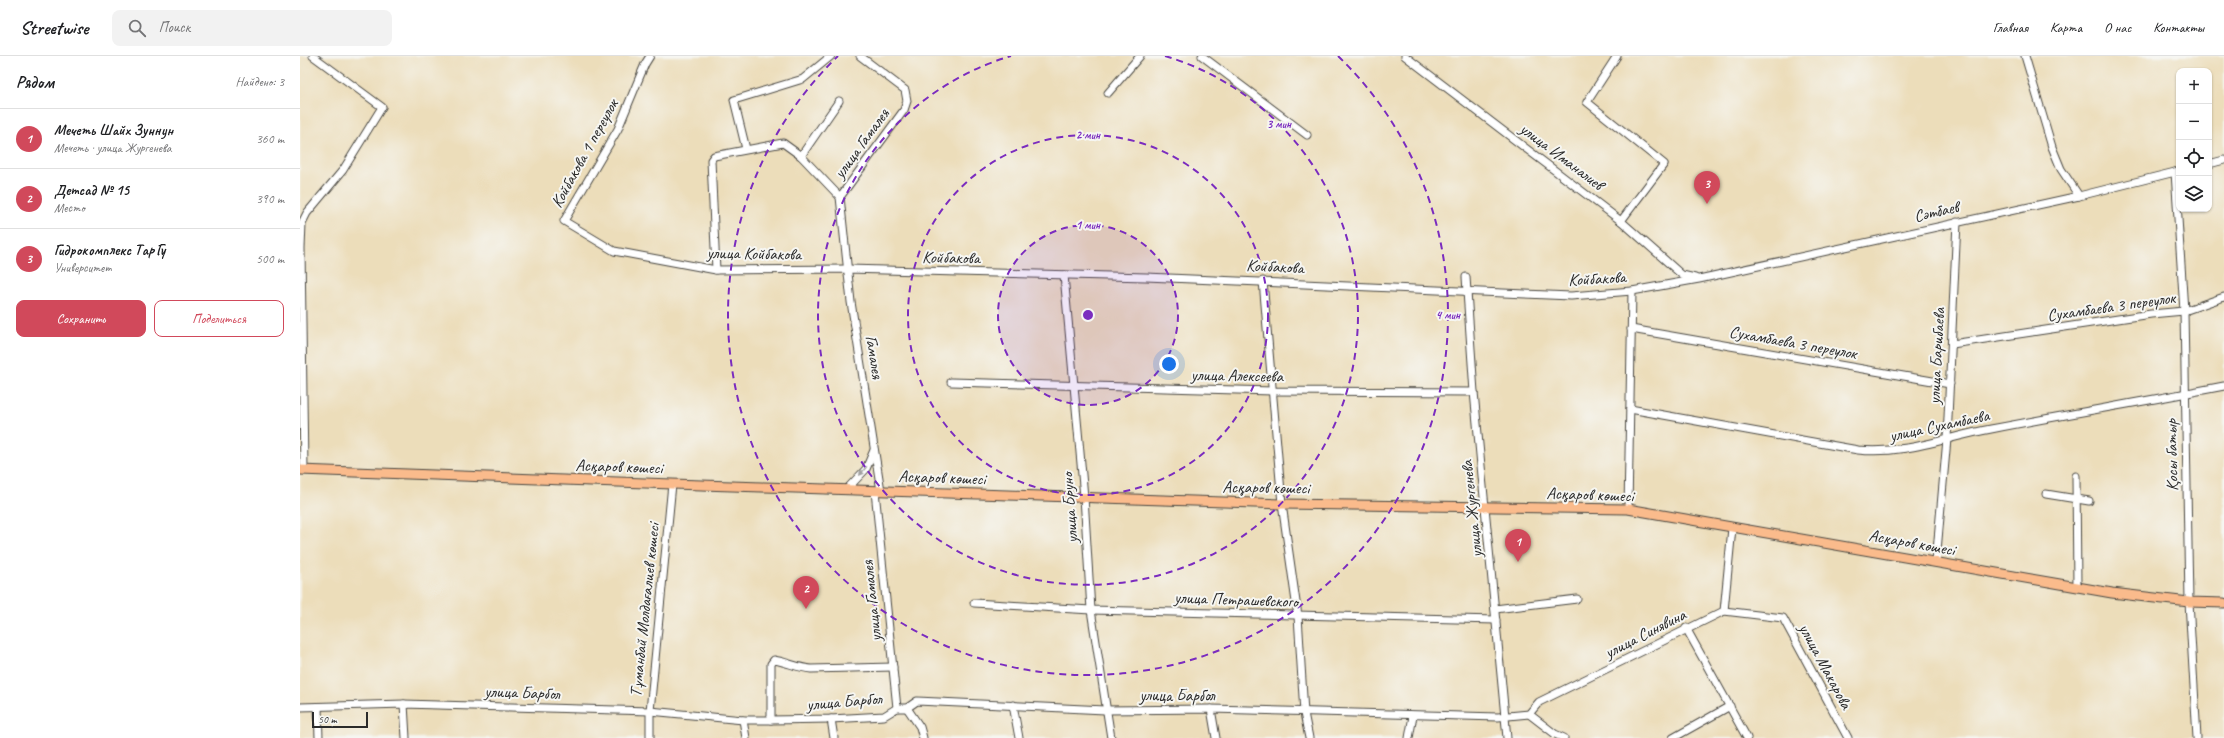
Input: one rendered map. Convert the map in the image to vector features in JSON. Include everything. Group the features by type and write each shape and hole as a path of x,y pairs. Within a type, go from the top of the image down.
{"main road":[{"name":"Асқаров көшесі","path":"302,470 1282,504 1628,509 2077,586 2189,602 2224,603"}],"street":[{"path":"302,470 302,223 307,213 343,170 382,107 313,56"},
{"name":"Койбакова 1 переулок","path":"614,251 564,221 618,129 645,64 650,56"},
{"path":"746,149 734,100 803,79 831,56"},
{"name":"улица Гамалея","path":"848,270 840,197 904,110 907,101 905,90 860,56"},
{"path":"1108,93 1140,56"},
{"path":"1202,56 1307,135"},
{"name":"улица Иманалиев","path":"1405,56 1621,220 1682,275 1699,279"},
{"path":"1617,56 1587,102 1664,164 1621,220"},
{"path":"2025,56 2052,148 2061,168 2079,196"},
{"path":"801,156 839,101"},
{"path":"716,270 711,160 714,156 780,143 801,156 840,197"},
{"path":"2212,163 2224,160"},
{"name":"Сәтбаев","path":"1699,279 2079,196 2176,172"},
{"name":"Қосы батыр","path":"2177,176 2184,311 2184,394 2189,602 2196,738"},
{"name":"улица Барибаева","path":"1936,562 1947,439 1957,222"},
{"name":"улица Койбакова","path":"614,251 716,270 848,270"},
{"name":"Койбакова","path":"848,270 1263,280 1571,296 1632,291 1699,279"},
{"name":"Гамалея","path":"848,270 875,450 878,491"},
{"name":"улица Бруно","path":"1064,275 1084,497 1091,610 1105,710 1111,738"},
{"name":"улица Жургенева","path":"1466,277 1474,392 1496,620 1507,716 1507,738"},
{"path":"1263,280 1282,504 1298,616 1304,713 1309,738"},
{"path":"1628,509 1632,291"},
{"name":"Сухамбаева 3 переулок","path":"1952,344 2151,314 2184,311 2224,297"},
{"name":"Сухамбаева 3 переулок","path":"1631,328 1950,384"},
{"name":"улица Алексеева","path":"951,382 1272,391 1474,392"},
{"name":"улица Сухамбаева","path":"1630,409 1871,452 1901,450 2012,425 2224,386"},
{"path":"846,490 866,469 875,450"},
{"path":"2076,476 2077,586"},
{"name":"Тұманбай Молдағалиев көшесі","path":"650,738 650,711 672,484"},
{"name":"улица Гамалея","path":"878,491 897,708"},
{"path":"2046,494 2089,501"},
{"path":"1724,611 1732,528"},
{"path":"1495,609 1577,599"},
{"name":"улица Петрашевского","path":"974,603 1091,610 1496,620"},
{"name":"улица Синявина","path":"1529,714 1539,702 1638,655 1686,628 1724,611"},
{"name":"улица Макарова","path":"1724,611 1783,618 1848,738"},
{"path":"1686,628 1747,738"},
{"path":"771,720 771,664 774,660 784,661 798,668 811,669 893,667"},
{"name":"улица Барбол","path":"300,707 404,704 650,711 743,720 771,720 884,716 897,708 907,708 917,701 1105,710 1211,709 1413,716 1507,716"},
{"path":"404,704 406,738"},
{"path":"1013,705 1019,738"},
{"path":"1673,738 1730,706"},
{"path":"318,707 319,738"},
{"path":"907,708 920,727 922,738"},
{"path":"1211,709 1216,738"},
{"path":"1507,716 1529,714 1555,734 1564,738"},
{"path":"1409,738 1413,716"},
{"path":"831,719 834,738"},
{"path":"743,720 746,738"}],"place":[{"name":"Гидрокомплекс ТарГу","path":"1707,204"},
{"name":"Мечеть Шайх Зуннун","path":"1518,562"},
{"name":"Детсад № 15","path":"806,609"}]}
